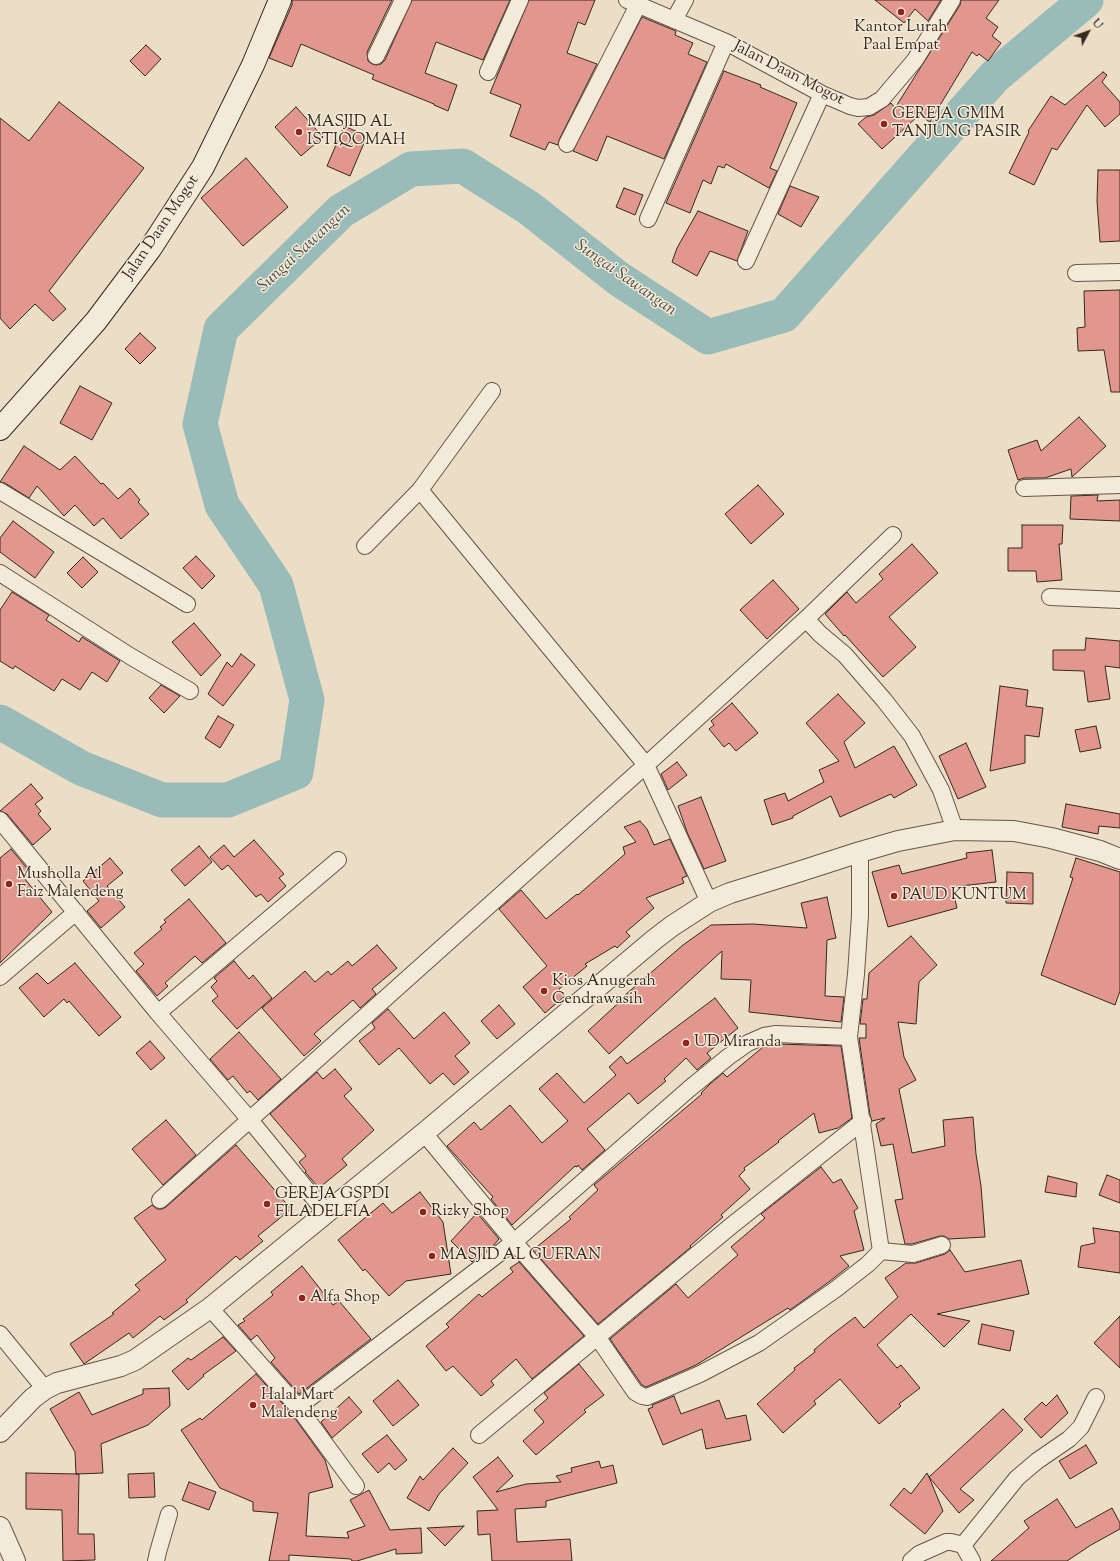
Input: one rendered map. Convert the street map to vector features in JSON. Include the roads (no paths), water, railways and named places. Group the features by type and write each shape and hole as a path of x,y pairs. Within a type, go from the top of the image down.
{"main road":[{"name":"Jalan Daan Mogot","path":"0,429 96,321 150,249 199,174 253,64 280,0"}],"street":[{"path":"376,56 403,0"},
{"path":"488,72 520,0"},
{"path":"674,20 685,0"},
{"name":"Jalan Daan Mogot","path":"632,2 726,42 822,94 850,106 869,108 882,99 915,60 952,0"},
{"path":"568,144 632,2"},
{"path":"648,219 726,42"},
{"path":"746,261 822,94"},
{"path":"1076,273 1120,272"},
{"path":"365,546 420,490 492,391"},
{"path":"1024,488 1120,485"},
{"path":"420,490 646,765 708,902"},
{"path":"0,491 187,604"},
{"path":"160,1200 646,765 806,619 893,535"},
{"path":"0,573 130,656 190,691"},
{"path":"1050,597 1120,600"},
{"path":"806,619 820,634 845,655 884,700 912,736 940,790 955,830"},
{"path":"0,820 158,1013 250,1120 326,1213"},
{"path":"0,1432 33,1398 45,1389 56,1383 121,1366 135,1360 210,1308 424,1133 655,939 708,902 730,893 860,852 898,841 955,830 1014,831 1051,838 1100,851 1120,859"},
{"path":"860,852 860,915 856,974 849,1037 863,1122 881,1251"},
{"path":"158,1013 338,860"},
{"path":"0,976 76,912"},
{"path":"298,1408 514,1242 689,1088 748,1043 764,1036 776,1034 849,1037"},
{"path":"479,1435 598,1338 731,1226 863,1122"},
{"path":"424,1133 514,1242 598,1338 635,1392 642,1396 648,1397 700,1374 759,1343 836,1289 868,1264 881,1251"},
{"path":"881,1251 914,1254 942,1245"},
{"path":"210,1308 298,1408 356,1486"},
{"path":"0,1334 45,1389"},
{"path":"963,1545 1017,1478 1069,1439 1081,1427 1096,1397"},
{"path":"156,1561 169,1514"},
{"path":"0,1527 15,1561"},
{"path":"911,1561 919,1554 946,1542 963,1545 972,1561"}],"waterway":[{"name":"Sungai Sawangan","path":"0,722 81,768 162,800 228,800 296,772 307,700 276,585 222,505 200,424 221,329 341,211 411,169 463,166 529,208 619,279 708,337 784,315 995,76 1086,0"}],"place":[{"name":"Kantor Lurah Paal Empat","path":"901,12"},
{"name":"GEREJA GMIM TANJUNG PASIR","path":"884,124"},
{"name":"MASJID AL ISTIQOMAH","path":"299,132"},
{"name":"Musholla Al Faiz Malendeng","path":"9,884"},
{"name":"PAUD KUNTUM","path":"894,896"},
{"name":"Kios Anugerah Cendrawasih","path":"544,991"},
{"name":"UD Miranda","path":"686,1043"},
{"name":"GEREJA GSPDI FILADELFIA","path":"267,1204"},
{"name":"Rizky Shop","path":"423,1212"},
{"name":"MASJID AL GUFRAN","path":"432,1256"},
{"name":"Alfa Shop","path":"302,1298"},
{"name":"Halal Mart Malendeng","path":"253,1405"}]}
